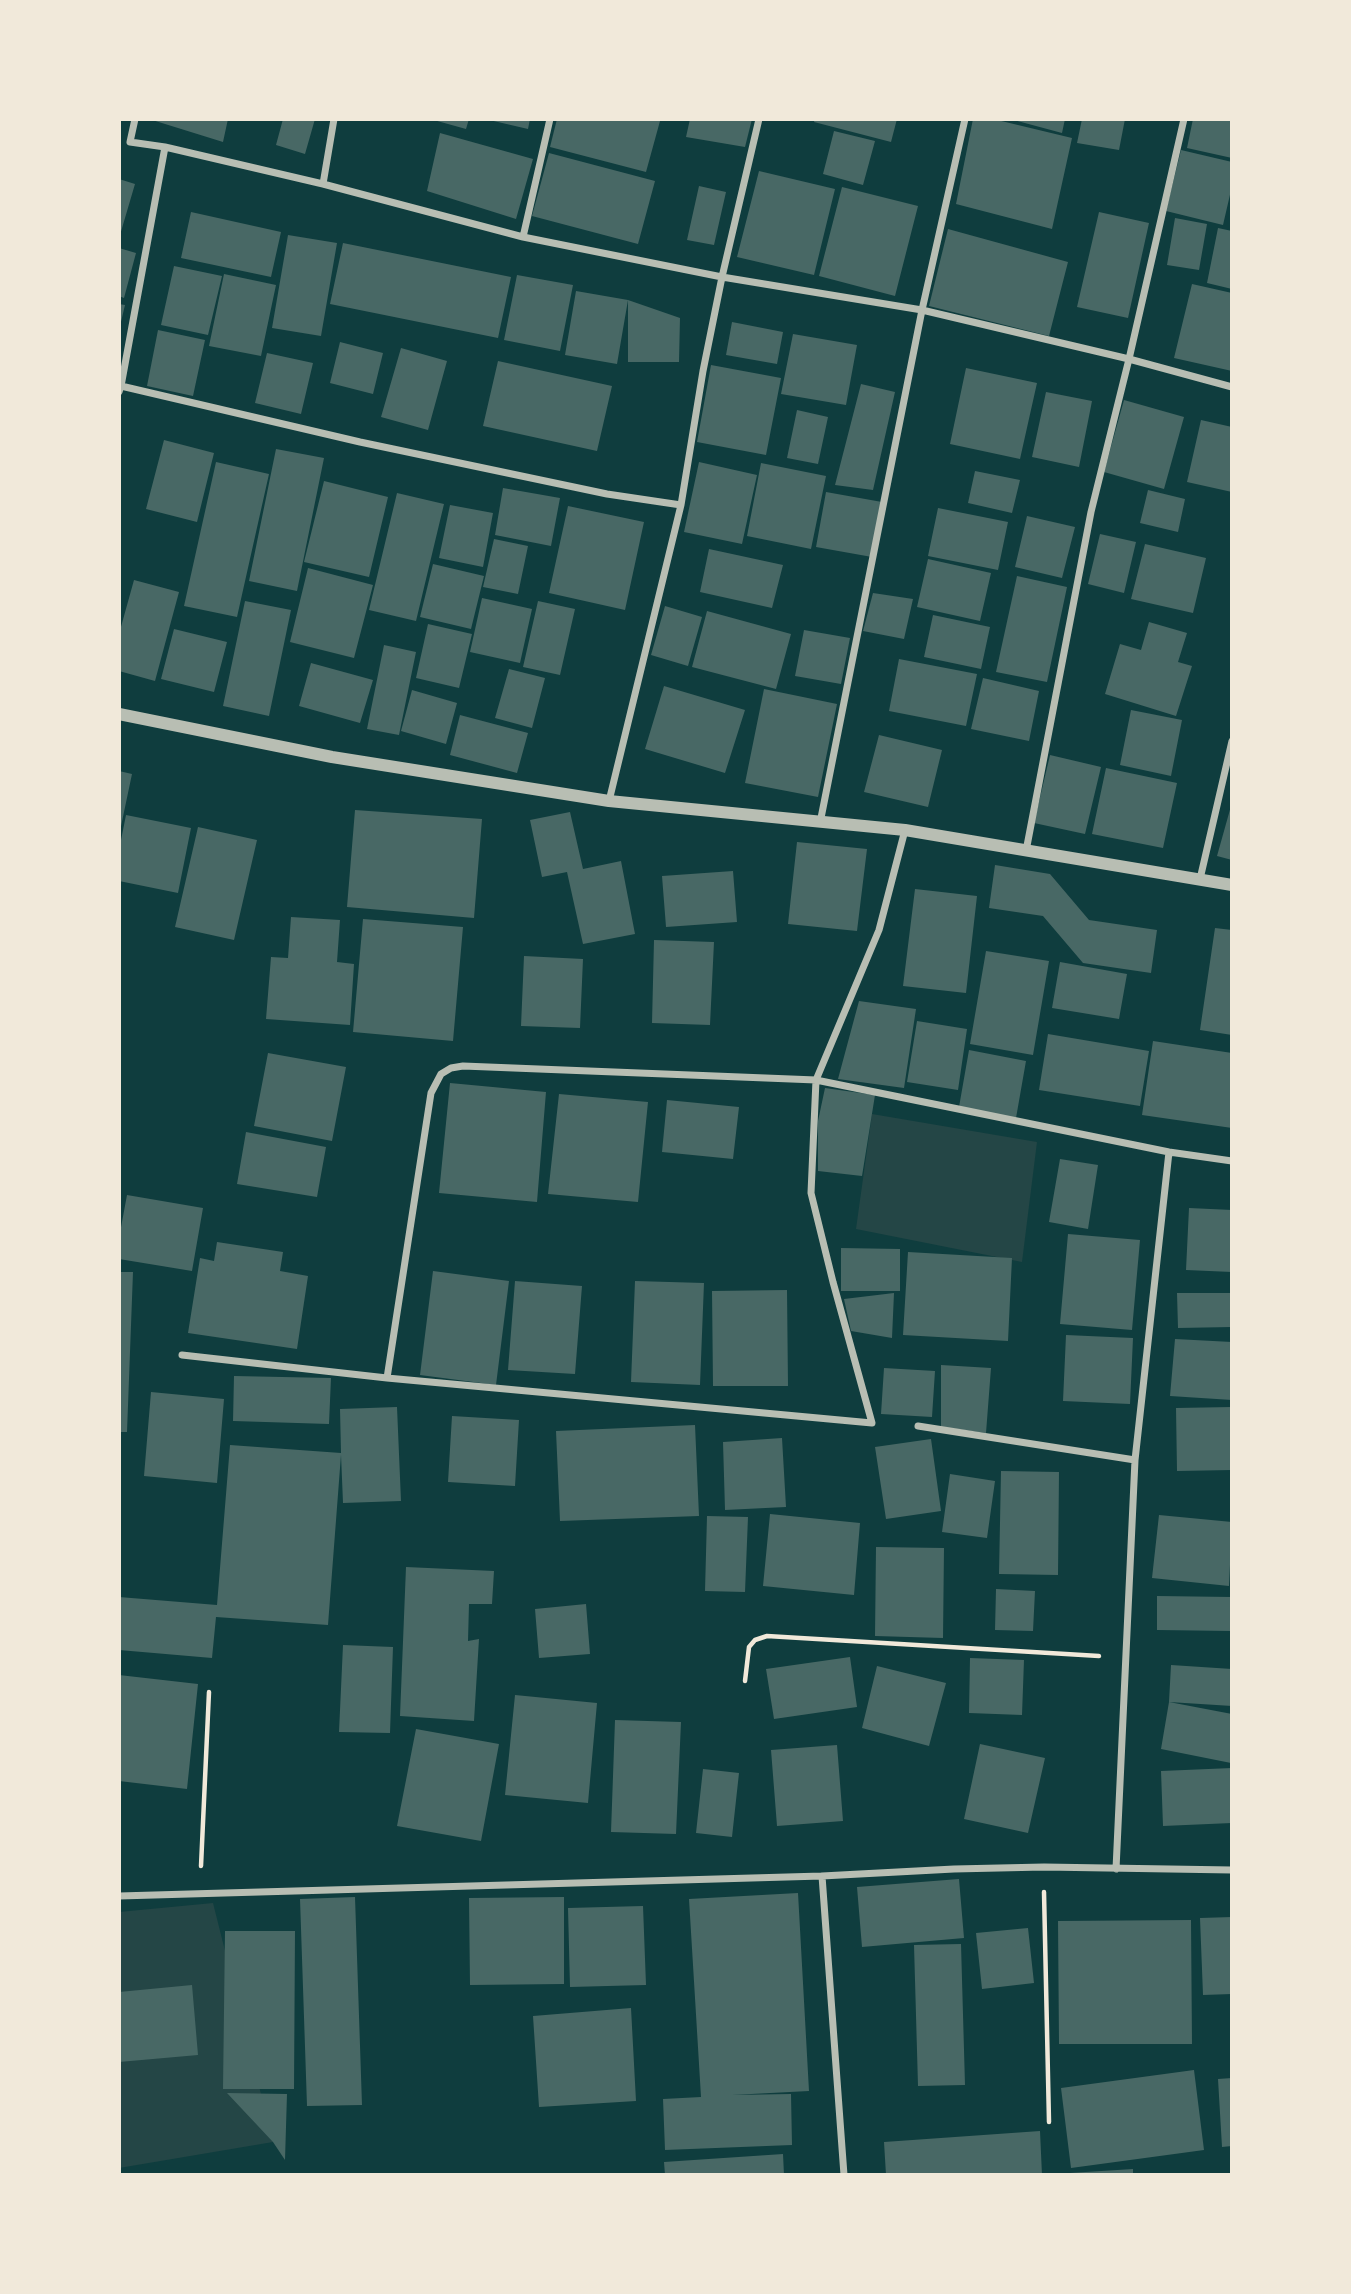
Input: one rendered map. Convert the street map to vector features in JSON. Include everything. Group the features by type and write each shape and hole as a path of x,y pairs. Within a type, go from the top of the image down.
{"street":[{"path":"130,142 135,119"},
{"path":"323,184 334,119"},
{"path":"523,237 550,119"},
{"path":"609,801 681,505 722,276 759,119"},
{"path":"820,823 922,310 965,119"},
{"path":"1026,852 1091,512 1184,119"},
{"path":"119,139 323,184 523,237 722,276 922,310 1129,359 1232,387"},
{"path":"165,147 120,389 607,494 681,505"},
{"path":"119,714 332,757 609,801 905,830 1232,885"},
{"path":"1200,879 1232,741"},
{"path":"182,1355 387,1378 872,1423 811,1193 816,1080 878,930 905,830"},
{"path":"387,1378 431,1093 440,1074 451,1068 463,1066 816,1080 1169,1152 1232,1161"},
{"path":"1116,1869 1135,1460 1169,1152"},
{"path":"918,1426 1135,1460"},
{"path":"119,1896 822,1876 954,1869 1044,1867 1232,1870"},
{"path":"822,1876 844,2175"}],"path":[{"path":"745,1681 749,1647 755,1640 767,1636 1126,1658"},
{"path":"200,1893 209,1692"},
{"path":"1044,1867 1049,2122"}],"shaded area":[{"path":"872,1114 1037,1142 1022,1262 856,1229"},
{"path":"213,1903 273,2142 119,2168 119,1912"}],"building":[{"path":"149,119 228,119 223,142"},
{"path":"283,119 315,119 305,154 276,145"},
{"path":"430,119 469,119 466,129"},
{"path":"485,119 530,119 528,129"},
{"path":"557,119 660,121 646,172 550,147"},
{"path":"690,119 752,119 745,147 686,137"},
{"path":"815,119 897,119 891,142 814,122"},
{"path":"973,119 993,119 1072,138 1052,229 956,204"},
{"path":"1010,119 1065,119 1062,133"},
{"path":"1082,119 1125,119 1119,150 1077,143"},
{"path":"1193,119 1232,119 1232,158 1187,148"},
{"path":"834,131 875,141 863,185 823,174"},
{"path":"440,133 533,159 516,219 427,191"},
{"path":"1181,150 1232,162 1232,186 1223,225 1166,211"},
{"path":"549,153 655,181 638,244 532,216"},
{"path":"759,171 835,189 814,275 737,257"},
{"path":"119,179 135,184 120,235 119,235"},
{"path":"699,186 726,192 714,245 687,240"},
{"path":"842,187 918,206 895,296 819,276"},
{"path":"191,212 281,232 271,277 181,258"},
{"path":"1099,212 1149,223 1128,318 1077,307"},
{"path":"1175,218 1207,224 1199,270 1167,265"},
{"path":"1218,228 1232,231 1232,289 1207,283"},
{"path":"948,229 1068,262 1049,336 929,306"},
{"path":"288,235 337,243 321,336 272,328"},
{"path":"343,243 511,277 498,338 330,304"},
{"path":"119,248 136,253 124,298 119,296"},
{"path":"174,266 222,276 208,335 161,325"},
{"path":"224,274 276,285 261,356 209,346"},
{"path":"517,275 573,285 560,351 504,340"},
{"path":"1192,284 1232,293 1232,371 1174,358"},
{"path":"576,291 628,300 617,364 565,355"},
{"path":"628,300 680,318 679,362 628,362"},
{"path":"119,304 125,305 120,326 119,326"},
{"path":"732,322 783,332 777,364 726,355"},
{"path":"158,330 205,340 193,396 147,386"},
{"path":"793,334 857,345 846,405 781,394"},
{"path":"340,342 383,353 373,394 330,383"},
{"path":"401,348 447,361 428,430 381,417"},
{"path":"267,353 313,363 301,414 255,403"},
{"path":"498,361 612,386 597,451 483,426"},
{"path":"711,365 781,378 766,455 697,442"},
{"path":"966,368 1037,383 1020,459 950,444"},
{"path":"861,384 895,392 873,490 835,485"},
{"path":"1046,392 1092,401 1079,467 1032,457"},
{"path":"1124,400 1184,417 1164,489 1104,472"},
{"path":"797,410 828,417 818,464 787,458"},
{"path":"1201,420 1232,427 1232,492 1187,482"},
{"path":"164,440 214,453 197,522 146,509"},
{"path":"276,449 324,458 297,591 249,581"},
{"path":"216,462 269,474 237,617 184,606"},
{"path":"699,462 757,475 742,544 684,532"},
{"path":"761,463 826,476 811,549 747,536"},
{"path":"975,471 1020,480 1012,513 968,503"},
{"path":"324,481 388,497 369,577 304,562"},
{"path":"503,488 560,498 551,546 495,535"},
{"path":"1148,490 1185,499 1178,532 1140,523"},
{"path":"826,492 882,502 872,557 816,547"},
{"path":"397,493 444,504 416,621 369,610"},
{"path":"450,505 493,513 483,567 439,558"},
{"path":"568,506 644,522 625,610 549,593"},
{"path":"938,508 1008,522 998,570 928,556"},
{"path":"1027,516 1075,527 1062,578 1015,567"},
{"path":"1100,534 1136,542 1124,593 1088,584"},
{"path":"494,539 528,546 518,594 483,587"},
{"path":"1145,544 1206,558 1193,613 1131,599"},
{"path":"709,549 783,565 772,608 700,592"},
{"path":"928,559 991,573 980,621 917,607"},
{"path":"433,564 484,576 471,629 420,617"},
{"path":"308,568 373,585 354,658 290,642"},
{"path":"1017,576 1067,587 1047,682 996,672"},
{"path":"134,580 179,592 155,681 119,671 119,634"},
{"path":"873,593 913,599 904,639 863,631"},
{"path":"482,598 532,609 520,663 470,652"},
{"path":"245,601 291,610 269,716 223,706"},
{"path":"538,601 575,609 560,675 523,667"},
{"path":"665,606 702,617 688,666 651,655"},
{"path":"707,611 791,634 776,689 692,667"},
{"path":"933,615 990,627 981,669 924,657"},
{"path":"1149,622 1187,633 1178,662 1192,666 1176,716 1105,694 1120,644 1141,650"},
{"path":"428,624 472,634 459,688 416,678"},
{"path":"174,629 227,642 214,692 161,679"},
{"path":"804,630 850,638 841,684 795,676"},
{"path":"384,645 416,652 399,735 367,729"},
{"path":"899,659 977,674 966,726 889,711"},
{"path":"311,663 373,680 360,723 299,706"},
{"path":"509,669 545,678 532,728 495,718"},
{"path":"983,678 1039,691 1029,741 971,729"},
{"path":"664,686 745,710 725,773 645,749"},
{"path":"764,689 837,704 818,797 745,783"},
{"path":"412,690 457,703 446,744 401,731"},
{"path":"1131,710 1182,720 1171,776 1120,765"},
{"path":"460,715 528,733 517,773 450,755"},
{"path":"879,735 942,750 928,807 864,792"},
{"path":"1050,755 1101,767 1085,834 1034,823"},
{"path":"1106,768 1177,783 1163,848 1092,834"},
{"path":"119,771 132,774 120,831 119,831"},
{"path":"1232,806 1232,860 1217,856"},
{"path":"355,810 482,819 474,918 347,907"},
{"path":"570,812 583,869 621,861 635,934 583,944 567,872 542,877 530,820"},
{"path":"126,815 191,828 178,893 119,881 119,850"},
{"path":"198,827 257,840 234,940 175,927"},
{"path":"797,842 867,849 857,931 788,924"},
{"path":"995,865 1050,874 1089,920 1157,930 1151,973 1083,963 1043,916 989,908"},
{"path":"733,871 737,922 666,927 662,876"},
{"path":"915,889 977,896 966,993 903,986"},
{"path":"291,917 340,920 337,962 354,964 350,1025 266,1019 271,957 288,958"},
{"path":"363,919 463,927 453,1041 353,1032"},
{"path":"1215,928 1232,930 1232,1035 1200,1030"},
{"path":"654,940 714,942 710,1025 652,1023"},
{"path":"986,951 1049,961 1033,1055 970,1044"},
{"path":"524,956 583,959 580,1028 521,1026"},
{"path":"1060,962 1127,974 1119,1019 1052,1008"},
{"path":"859,1001 916,1009 904,1088 838,1079"},
{"path":"917,1021 967,1029 958,1090 907,1082"},
{"path":"1048,1034 1149,1051 1140,1106 1039,1090"},
{"path":"1153,1041 1232,1053 1232,1128 1142,1115"},
{"path":"969,1050 1026,1061 1016,1118 959,1107"},
{"path":"268,1053 346,1067 332,1141 254,1126"},
{"path":"450,1083 546,1092 537,1202 439,1193"},
{"path":"825,1088 875,1095 862,1176 818,1171 818,1121"},
{"path":"559,1094 648,1102 638,1202 548,1194"},
{"path":"667,1100 739,1107 733,1159 662,1152"},
{"path":"246,1132 326,1147 317,1197 237,1184"},
{"path":"1060,1159 1098,1165 1088,1229 1049,1222"},
{"path":"127,1195 203,1208 192,1271 119,1259 119,1238"},
{"path":"1189,1208 1232,1210 1232,1272 1186,1270"},
{"path":"1068,1234 1140,1240 1132,1330 1060,1324"},
{"path":"217,1242 283,1252 280,1271 308,1276 297,1349 188,1333 200,1258 214,1261"},
{"path":"841,1248 900,1249 900,1291 841,1291"},
{"path":"908,1252 1012,1258 1008,1341 903,1335"},
{"path":"433,1271 509,1281 496,1385 420,1375"},
{"path":"119,1272 133,1272 127,1432 119,1432"},
{"path":"515,1281 582,1286 575,1374 508,1370"},
{"path":"635,1281 704,1283 700,1385 631,1382"},
{"path":"787,1290 788,1386 713,1386 712,1291"},
{"path":"894,1293 892,1338 851,1331 844,1299"},
{"path":"1177,1293 1232,1293 1232,1327 1178,1328"},
{"path":"1066,1335 1133,1338 1130,1404 1063,1401"},
{"path":"1175,1339 1232,1342 1232,1400 1170,1396"},
{"path":"941,1365 991,1368 986,1433 941,1427"},
{"path":"884,1368 935,1371 932,1417 881,1414"},
{"path":"234,1376 331,1378 329,1424 233,1421"},
{"path":"151,1392 224,1399 217,1483 144,1476"},
{"path":"397,1407 401,1501 343,1503 341,1455 328,1625 216,1617 212,1658 119,1650 119,1597 217,1605 230,1445 341,1453 340,1409"},
{"path":"1232,1407 1232,1470 1177,1471 1176,1408"},
{"path":"452,1416 519,1420 515,1486 448,1482"},
{"path":"695,1425 699,1516 560,1521 556,1431"},
{"path":"782,1438 786,1507 725,1510 723,1442"},
{"path":"931,1439 941,1511 886,1519 875,1447"},
{"path":"1001,1471 1059,1472 1058,1575 999,1574"},
{"path":"950,1474 995,1481 987,1538 942,1532"},
{"path":"770,1514 860,1523 854,1595 763,1586"},
{"path":"1159,1515 1232,1522 1229,1586 1152,1578"},
{"path":"707,1516 748,1517 745,1592 705,1591"},
{"path":"876,1547 944,1548 943,1638 875,1636"},
{"path":"406,1567 494,1571 492,1604 469,1604 468,1641 479,1639 474,1721 400,1716"},
{"path":"996,1589 1035,1591 1033,1631 995,1630"},
{"path":"1157,1596 1232,1597 1232,1631 1157,1630"},
{"path":"586,1604 590,1654 539,1658 535,1609"},
{"path":"343,1645 393,1647 390,1733 339,1732"},
{"path":"850,1657 857,1707 774,1719 766,1669"},
{"path":"970,1658 1024,1660 1022,1715 969,1713"},
{"path":"1171,1665 1232,1669 1232,1706 1169,1702"},
{"path":"877,1666 946,1683 929,1746 862,1728"},
{"path":"119,1675 198,1684 187,1789 119,1781"},
{"path":"515,1695 597,1703 588,1803 505,1795"},
{"path":"1169,1702 1232,1714 1231,1763 1161,1749"},
{"path":"615,1720 681,1722 676,1834 611,1832"},
{"path":"416,1729 499,1744 481,1841 397,1826"},
{"path":"980,1744 1045,1758 1028,1833 964,1819"},
{"path":"837,1745 843,1821 777,1826 771,1750"},
{"path":"1232,1768 1232,1823 1163,1826 1161,1771"},
{"path":"703,1769 739,1773 732,1837 696,1833"},
{"path":"959,1879 964,1938 862,1947 857,1887"},
{"path":"798,1893 809,2091 732,2095 791,2094 792,2145 665,2150 663,2099 701,2097 689,1899"},
{"path":"355,1897 362,2105 307,2106 300,1899"},
{"path":"564,1897 564,1984 470,1985 469,1898"},
{"path":"643,1906 646,1985 570,1987 568,1908"},
{"path":"1232,1917 1232,1994 1203,1995 1200,1918"},
{"path":"1191,1920 1192,2044 1059,2044 1058,1921"},
{"path":"1028,1928 1034,1983 982,1989 976,1933"},
{"path":"225,1931 295,1931 294,2089 223,2089"},
{"path":"961,1944 965,2085 918,2086 914,1945"},
{"path":"192,1985 198,2055 119,2062 119,1992"},
{"path":"631,2008 636,2101 539,2107 533,2016"},
{"path":"1194,2070 1204,2150 1071,2168 1061,2088"},
{"path":"1232,2078 1232,2146 1222,2147 1218,2079"},
{"path":"227,2093 287,2094 285,2160 273,2142"},
{"path":"1040,2131 1042,2175 886,2175 884,2142"},
{"path":"783,2154 784,2175 665,2175 664,2162"},
{"path":"1133,2169 1133,2175 1070,2175 1070,2173"}]}
